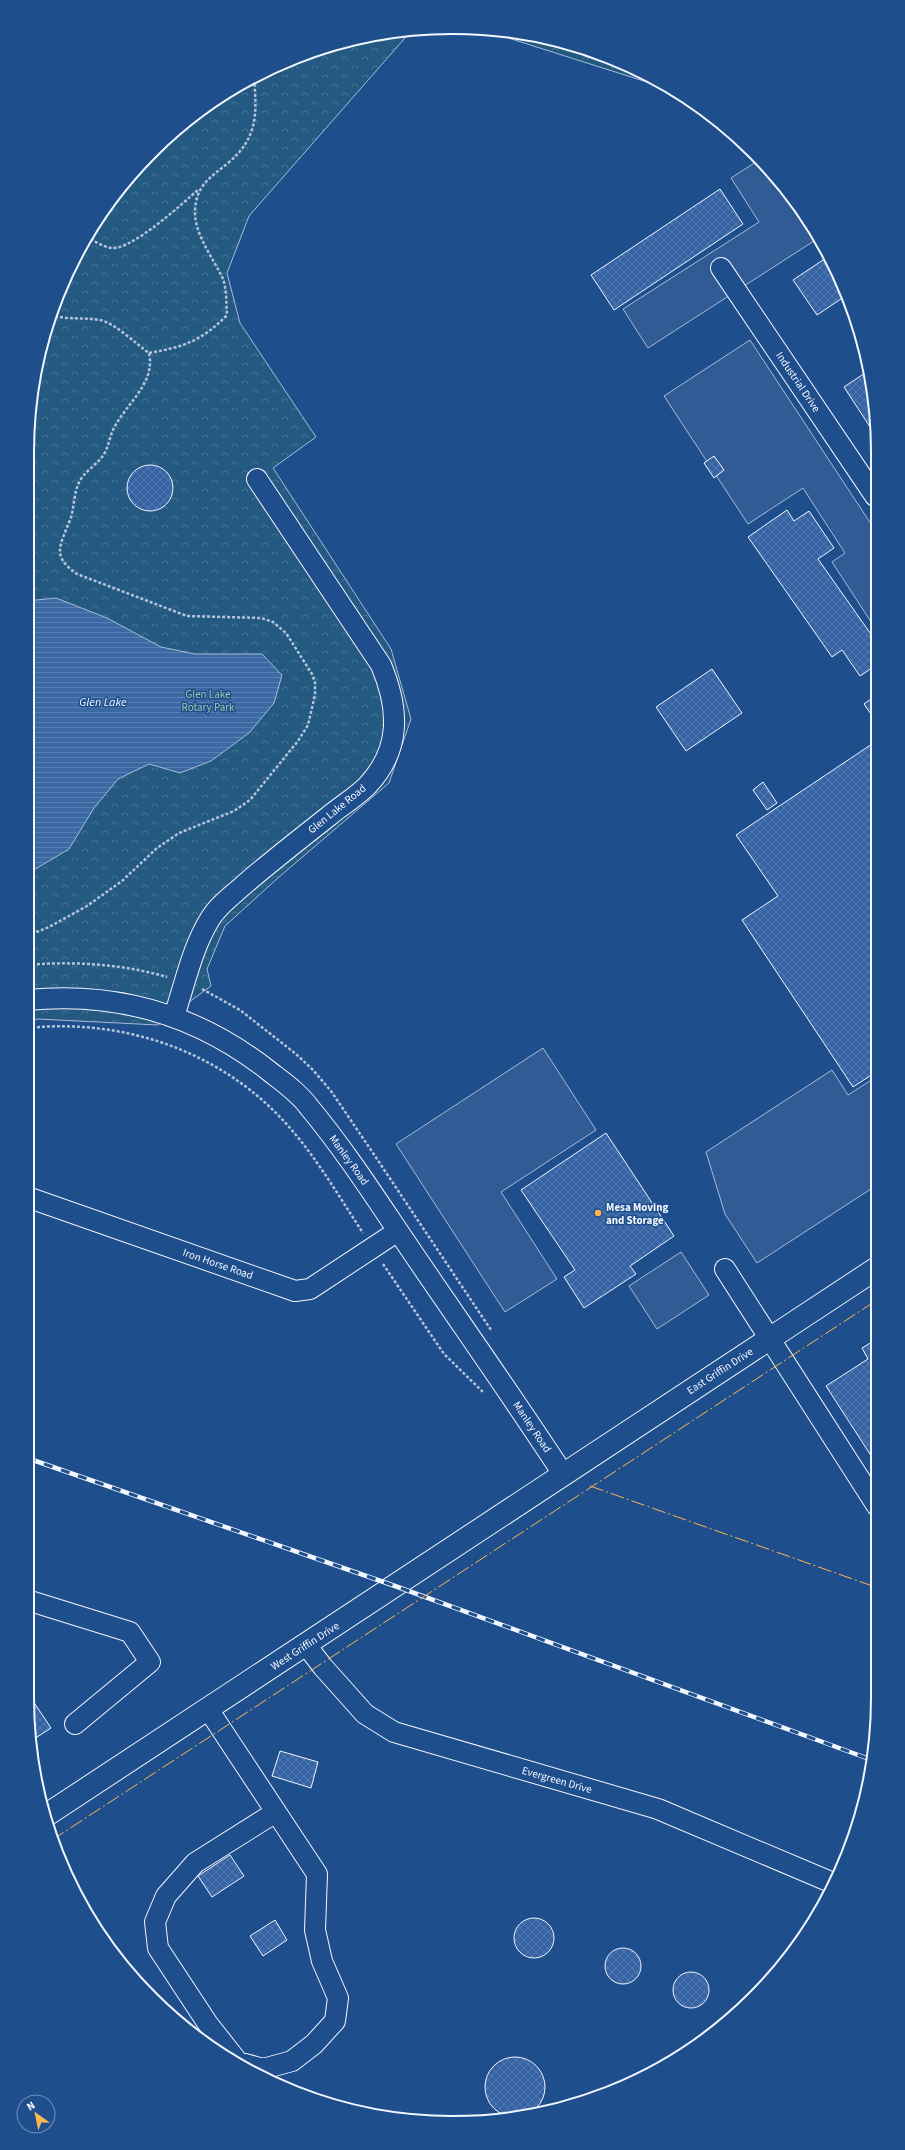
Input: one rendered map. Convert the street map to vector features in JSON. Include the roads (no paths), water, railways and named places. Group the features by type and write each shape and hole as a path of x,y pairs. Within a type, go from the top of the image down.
{"main road":[{"name":"East Griffin Drive","path":"564,1474 871,1272"},
{"name":"West Griffin Drive","path":"50,1813 564,1474"}],"street":[{"name":"Industrial Drive","path":"721,268 871,490"},
{"name":"Glen Lake Road","path":"174,1016 194,955 210,919 227,899 367,786 384,761 392,740 395,716 391,689 381,665 257,479"},
{"name":"Manley Road","path":"34,1000 64,998 97,1000 136,1006 174,1016 234,1045 279,1079 308,1105 398,1231 564,1474"},
{"name":"Iron Horse Road","path":"34,1199 295,1291 310,1288 398,1231"},
{"path":"724,1268 871,1495"},
{"path":"34,1602 130,1632 150,1662 75,1724"},
{"name":"Evergreen Drive","path":"306,1645 328,1673 365,1714 394,1732 658,1809 829,1881"},
{"path":"208,1709 317,1874 315,1930 322,1961 338,1998 335,2021 314,2044 292,2060 263,2069 256,2067"},
{"path":"229,2051 208,2024 158,1948 155,1922 166,1896 195,1863 276,1812"}],"water":[{"name":"Glen Lake","path":"56,598 107,618 161,647 195,654 262,654 282,675 274,703 249,733 211,761 180,773 149,764 118,779 94,808 69,849 34,870 34,600"}],"railway":[{"path":"34,1460 395,1586 866,1758"}],"place":[{"name":"Mesa Moving and Storage","path":"598,1213"}],"park label":[{"name":"Glen Lake Rotary Park","path":"208,700"}]}
